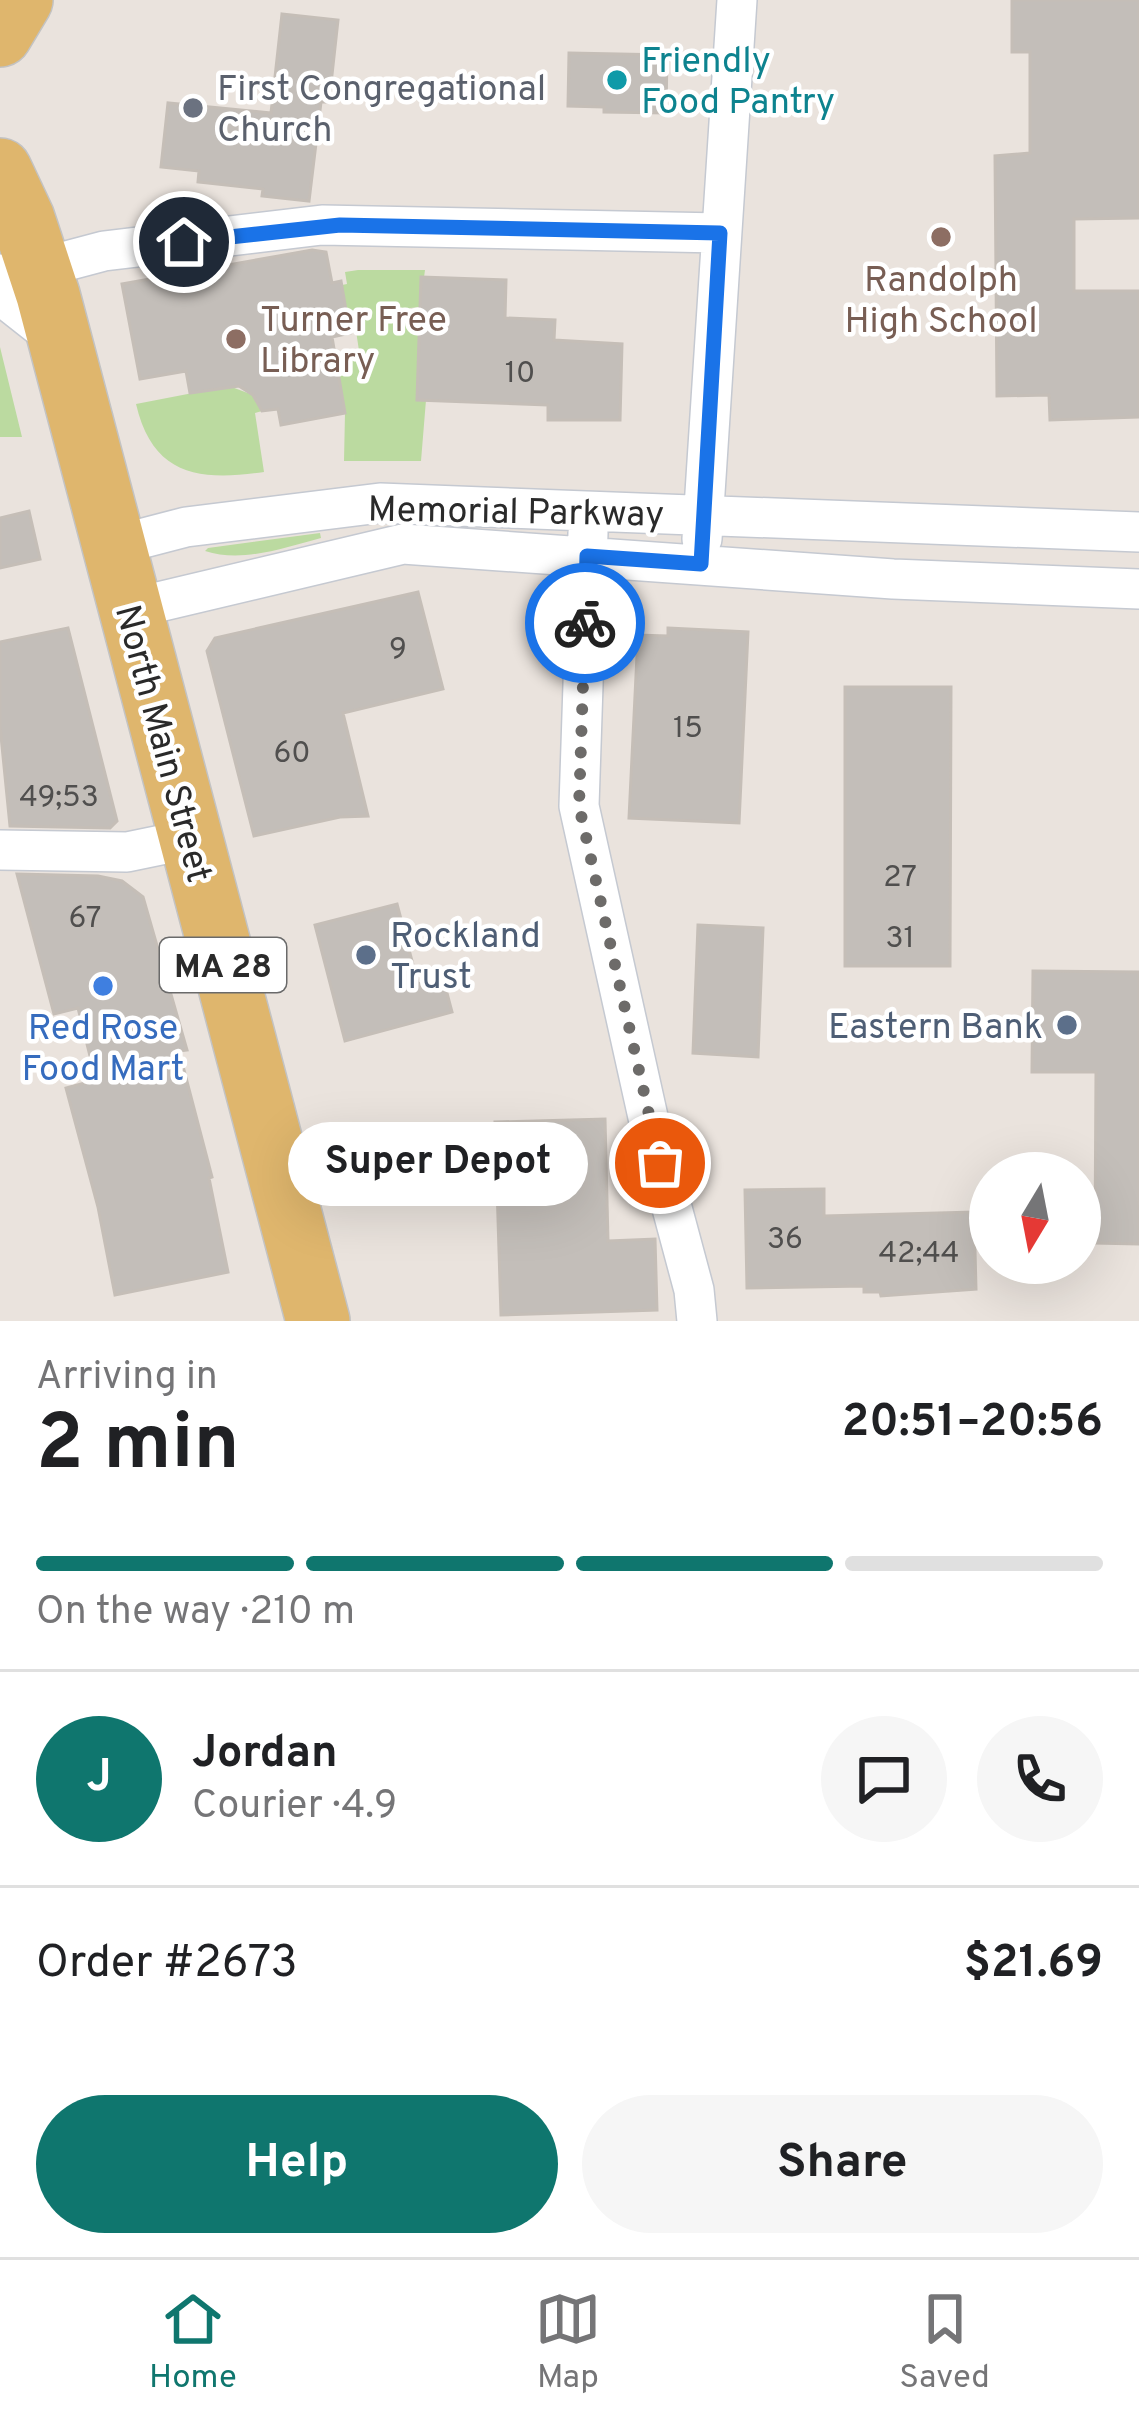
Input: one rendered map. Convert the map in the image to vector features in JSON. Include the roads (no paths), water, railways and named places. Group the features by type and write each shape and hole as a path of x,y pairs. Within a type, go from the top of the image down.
{"main road":[{"path":"0,35 21,0"},
{"name":"North Main Street","path":"0,170 20,275 57,328 318,1321"}],"street":[{"path":"701,564 736,0"},
{"path":"20,275 104,250 322,226 720,233"},
{"name":"Memorial Parkway","path":"113,546 186,527 356,505 1139,532"},
{"path":"588,510 579,806 698,1321"},
{"name":"Memorial Parkway","path":"130,609 403,544 893,579 1139,589"},
{"path":"0,850 127,853 190,839"}],"place":[{"name":"Friendly Food Pantry","path":"617,80"},
{"name":"First Congregational Church","path":"193,108"},
{"name":"Randolph High School","path":"941,237"},
{"name":"Turner Free Library","path":"236,339"},
{"name":"Rockland Trust","path":"366,955"},
{"name":"Red Rose Food Mart","path":"103,986"},
{"name":"Eastern Bank","path":"1067,1025"},
{"name":"Super Depot","path":"660,1163"}]}
